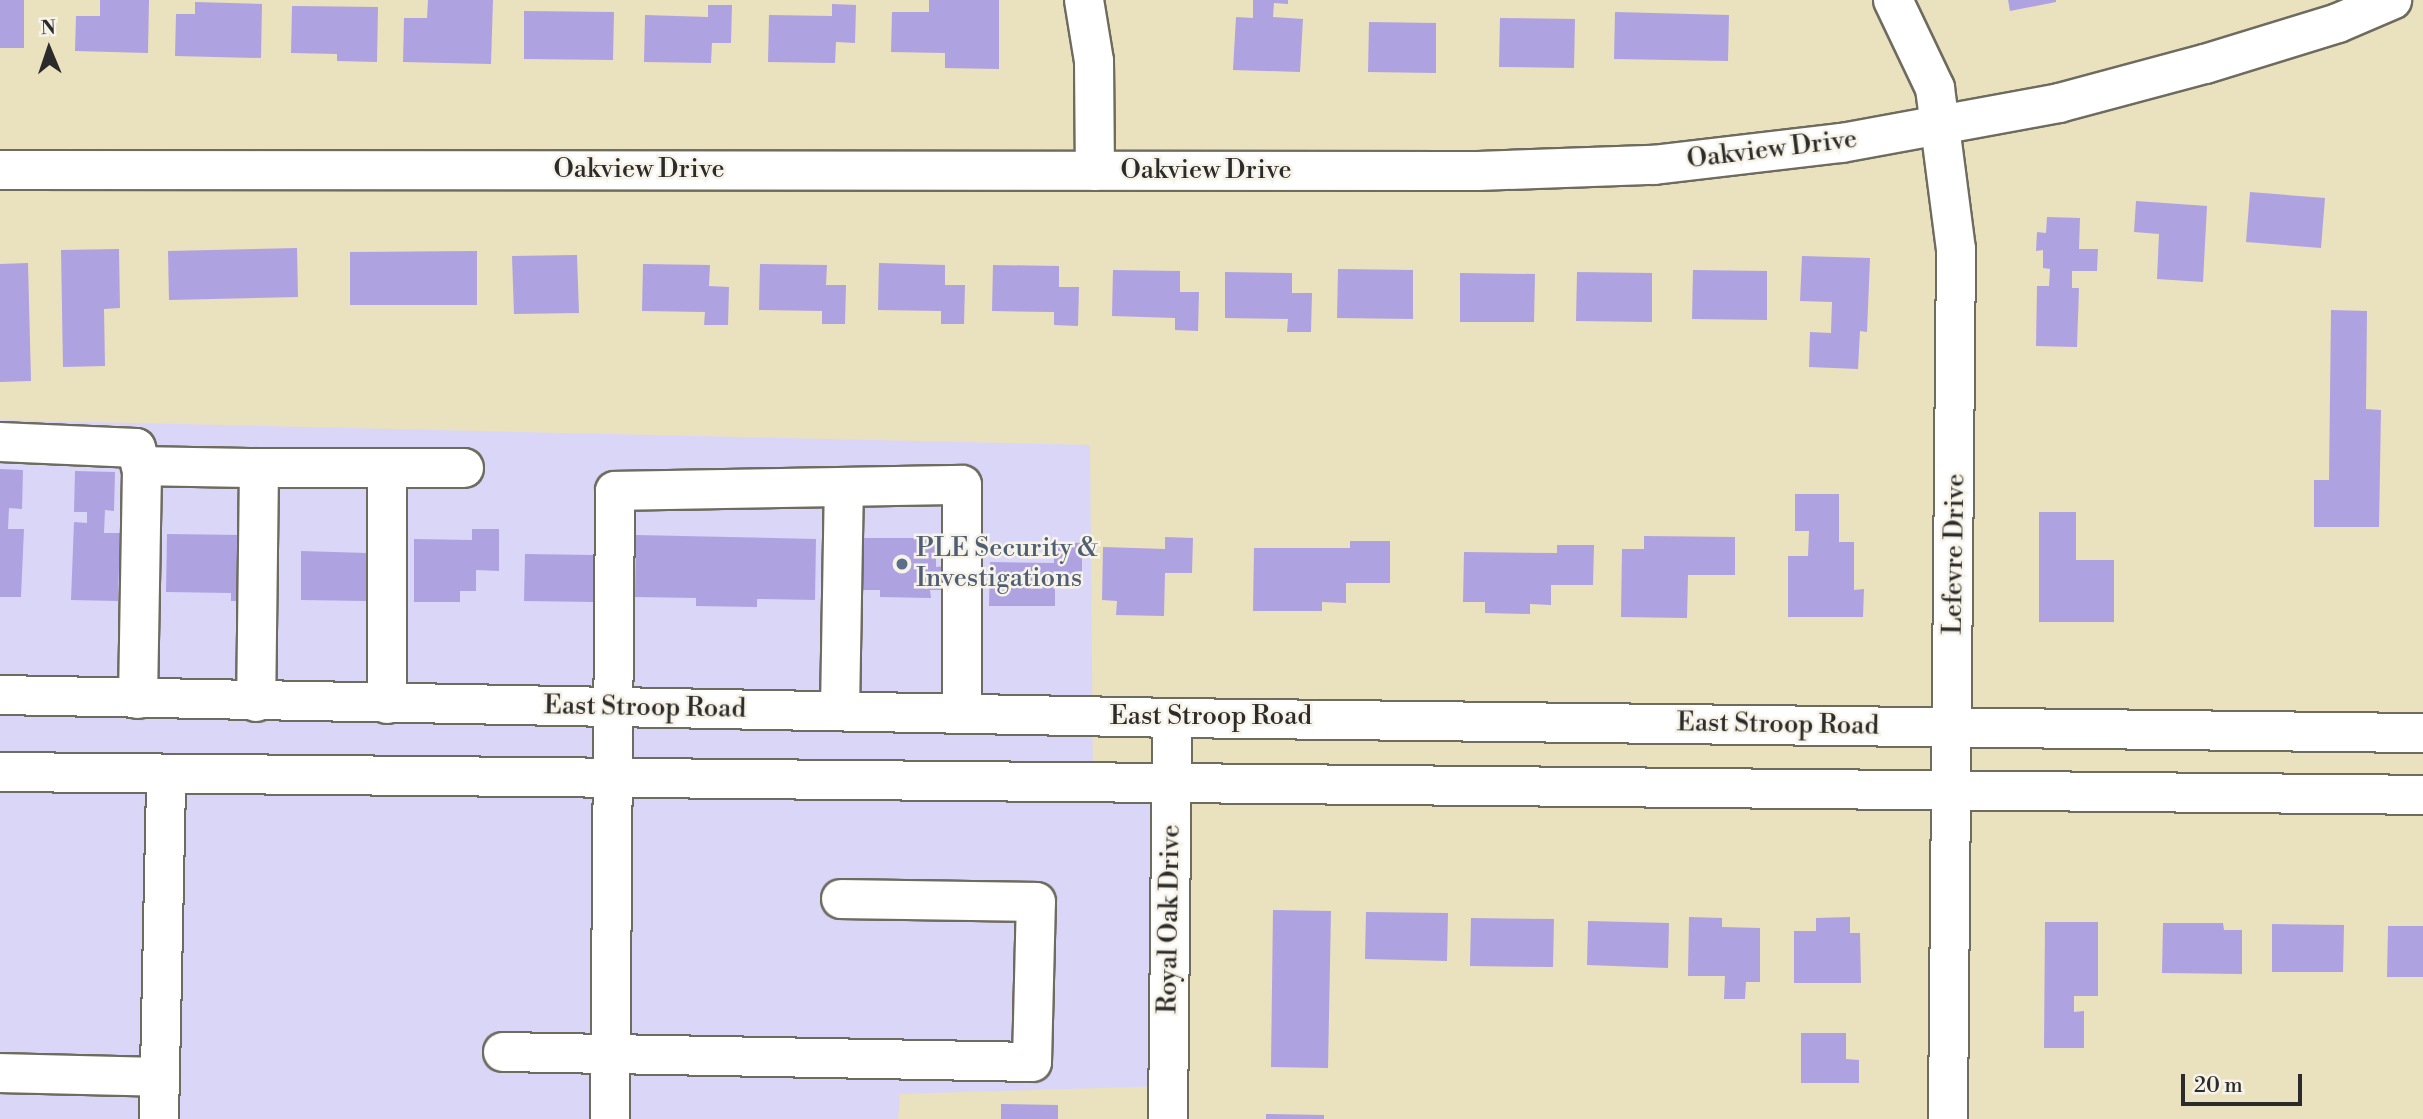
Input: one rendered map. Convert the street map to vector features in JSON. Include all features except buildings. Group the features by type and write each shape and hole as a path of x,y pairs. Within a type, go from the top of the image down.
{"main road":[{"path":"1084,0 1094,61 1095,171"},
{"name":"Lefevre Drive","path":"1893,0 1935,88 1958,290 1948,1119"},
{"name":"Oakview Drive","path":"0,170 1478,171 1654,165 1842,143 2060,103 2205,64 2338,23 2392,0"},
{"path":"0,442 121,444 136,448 141,466 138,699"},
{"path":"141,466 464,468"},
{"path":"257,702 259,468"},
{"path":"387,468 387,704"},
{"path":"610,1119 615,778 615,491 962,485 962,713"},
{"path":"840,710 844,487"},
{"name":"East Stroop Road","path":"0,695 1172,718 2423,733"},
{"name":"Royal Oak Drive","path":"1168,1119 1172,718"},
{"path":"0,772 1171,781 2423,795"},
{"path":"159,1119 166,774"},
{"path":"503,1052 1032,1062 1035,902 841,899"},
{"path":"0,1073 160,1077"}],"shaded area":[{"path":"0,420 1090,445 1093,781 1171,781 1168,1086 900,1094 898,1119 0,1119"}],"place":[{"name":"PLE Security & Investigations","path":"902,564"}]}
